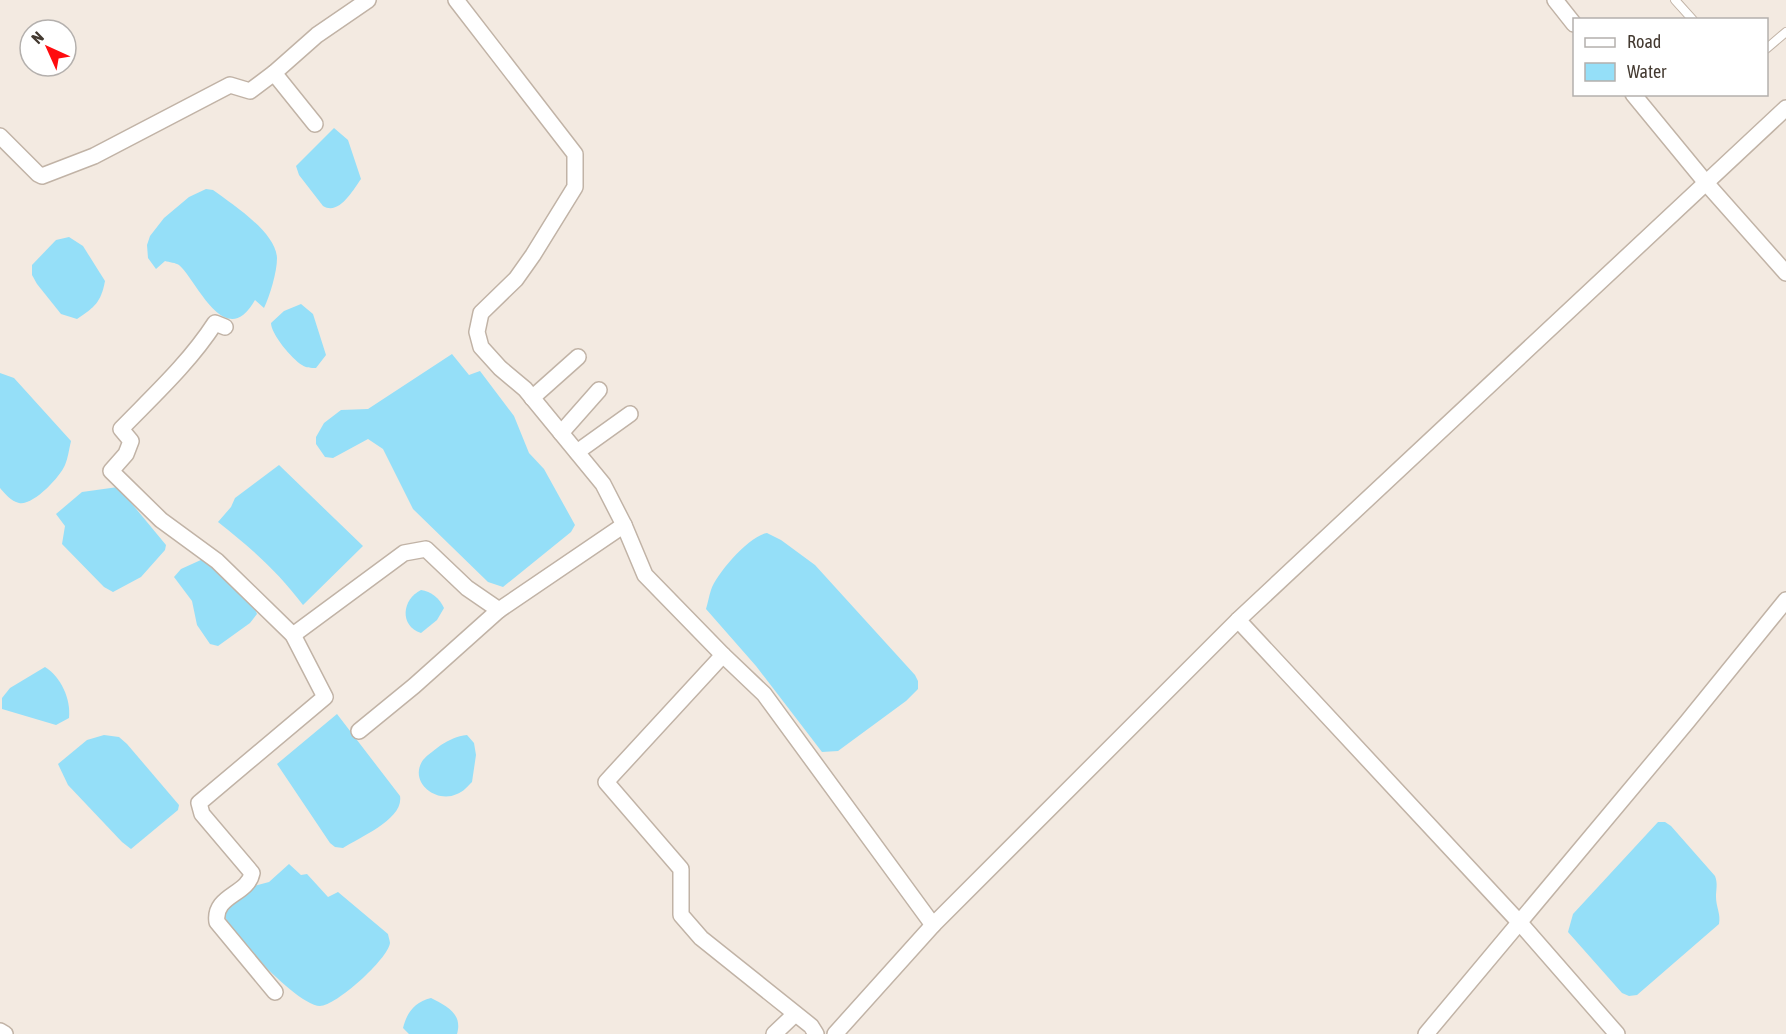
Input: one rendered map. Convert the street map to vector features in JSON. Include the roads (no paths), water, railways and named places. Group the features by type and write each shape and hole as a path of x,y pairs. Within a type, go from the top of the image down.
{"street":[{"path":"0,136 42,176 94,156 230,84 250,91 274,73 317,34 368,0"},
{"path":"456,0 575,153 575,187 522,271 481,314 477,332 481,347 532,398 603,484 624,525 645,575 764,694 933,925"},
{"path":"1555,0 1573,22"},
{"path":"274,73 315,124"},
{"path":"1635,96 1707,184 1786,273"},
{"path":"835,1034 933,925 1238,620 1786,108"},
{"path":"225,327 215,323 204,340 171,379 121,429 131,441 126,454 111,471 161,520 217,561 293,635 325,698 199,803 202,814 252,873 249,880 220,905 216,914 217,922 275,992"},
{"path":"532,398 578,357"},
{"path":"561,433 599,390"},
{"path":"577,452 630,414"},
{"path":"359,731 414,686 499,610 624,525"},
{"path":"293,635 404,553 426,549 467,588 499,610"},
{"path":"1426,1034 1520,924 1786,600"},
{"path":"1238,620 1520,924 1617,1034"},
{"path":"723,655 606,783 681,868 681,915 700,938 811,1026 816,1034"},
{"path":"774,1034 795,1014"},
{"path":"0,1031 5,1034"}],"lane":[{"path":"1675,0 1691,18"},
{"path":"1768,48 1786,32"}],"water":[{"path":"334,128 348,140 361,179 340,205 329,208 323,206 299,175 296,166"},
{"path":"206,189 213,190 252,219 275,248 276,270 264,308 255,300 243,315 234,319 224,317 215,311 179,265 165,261 156,269 148,258 147,245 150,236 164,218 189,197"},
{"path":"69,237 83,246 105,281 96,303 77,319 61,314 32,275 32,265 56,240"},
{"path":"301,304 313,314 326,355 316,368 305,367 298,362 283,346 272,328 271,323 284,311"},
{"path":"452,354 469,375 480,371 514,416 529,453 544,469 575,525 571,532 503,587 488,582 413,509 383,449 368,439 333,458 325,457 316,444 316,437 324,423 341,410 368,409"},
{"path":"0,373 14,378 71,441 66,462 58,476 45,490 25,503 13,501 0,488"},
{"path":"279,465 363,546 303,605 263,560 218,522 231,507 235,498"},
{"path":"118,487 166,545 165,550 141,577 113,592 104,587 62,544 65,526 56,514 82,492"},
{"path":"767,533 781,540 815,565 918,681 918,689 906,701 838,751 822,752 756,666 706,609 714,583 726,565 752,540"},
{"path":"203,559 255,609 257,614 250,623 218,646 210,644 197,625 192,601 174,577 181,569"},
{"path":"421,590 435,596 444,608 437,620 421,633 409,625 406,612 410,600"},
{"path":"45,667 51,671 64,689 69,718 56,725 2,709 2,698 10,688"},
{"path":"337,714 400,796 395,812 388,820 343,848 335,847 330,843 277,764"},
{"path":"104,735 119,737 127,744 179,805 178,810 131,849 68,785 58,764 87,740"},
{"path":"467,735 474,743 476,755 472,782 457,794 441,796 433,793 422,783 419,776 419,768 423,760 444,743"},
{"path":"1658,822 1665,822 1671,826 1715,876 1719,924 1637,995 1629,996 1622,993 1568,932 1573,914"},
{"path":"289,864 301,875 307,874 328,897 338,892 388,934 390,941 387,950 371,970 349,990 328,1004 320,1006 310,1003 297,994 267,968 252,953 224,915 233,900 246,888 269,882"},
{"path":"431,998 447,1007 455,1015 458,1021 457,1034 409,1034 403,1028 412,1008"}]}
